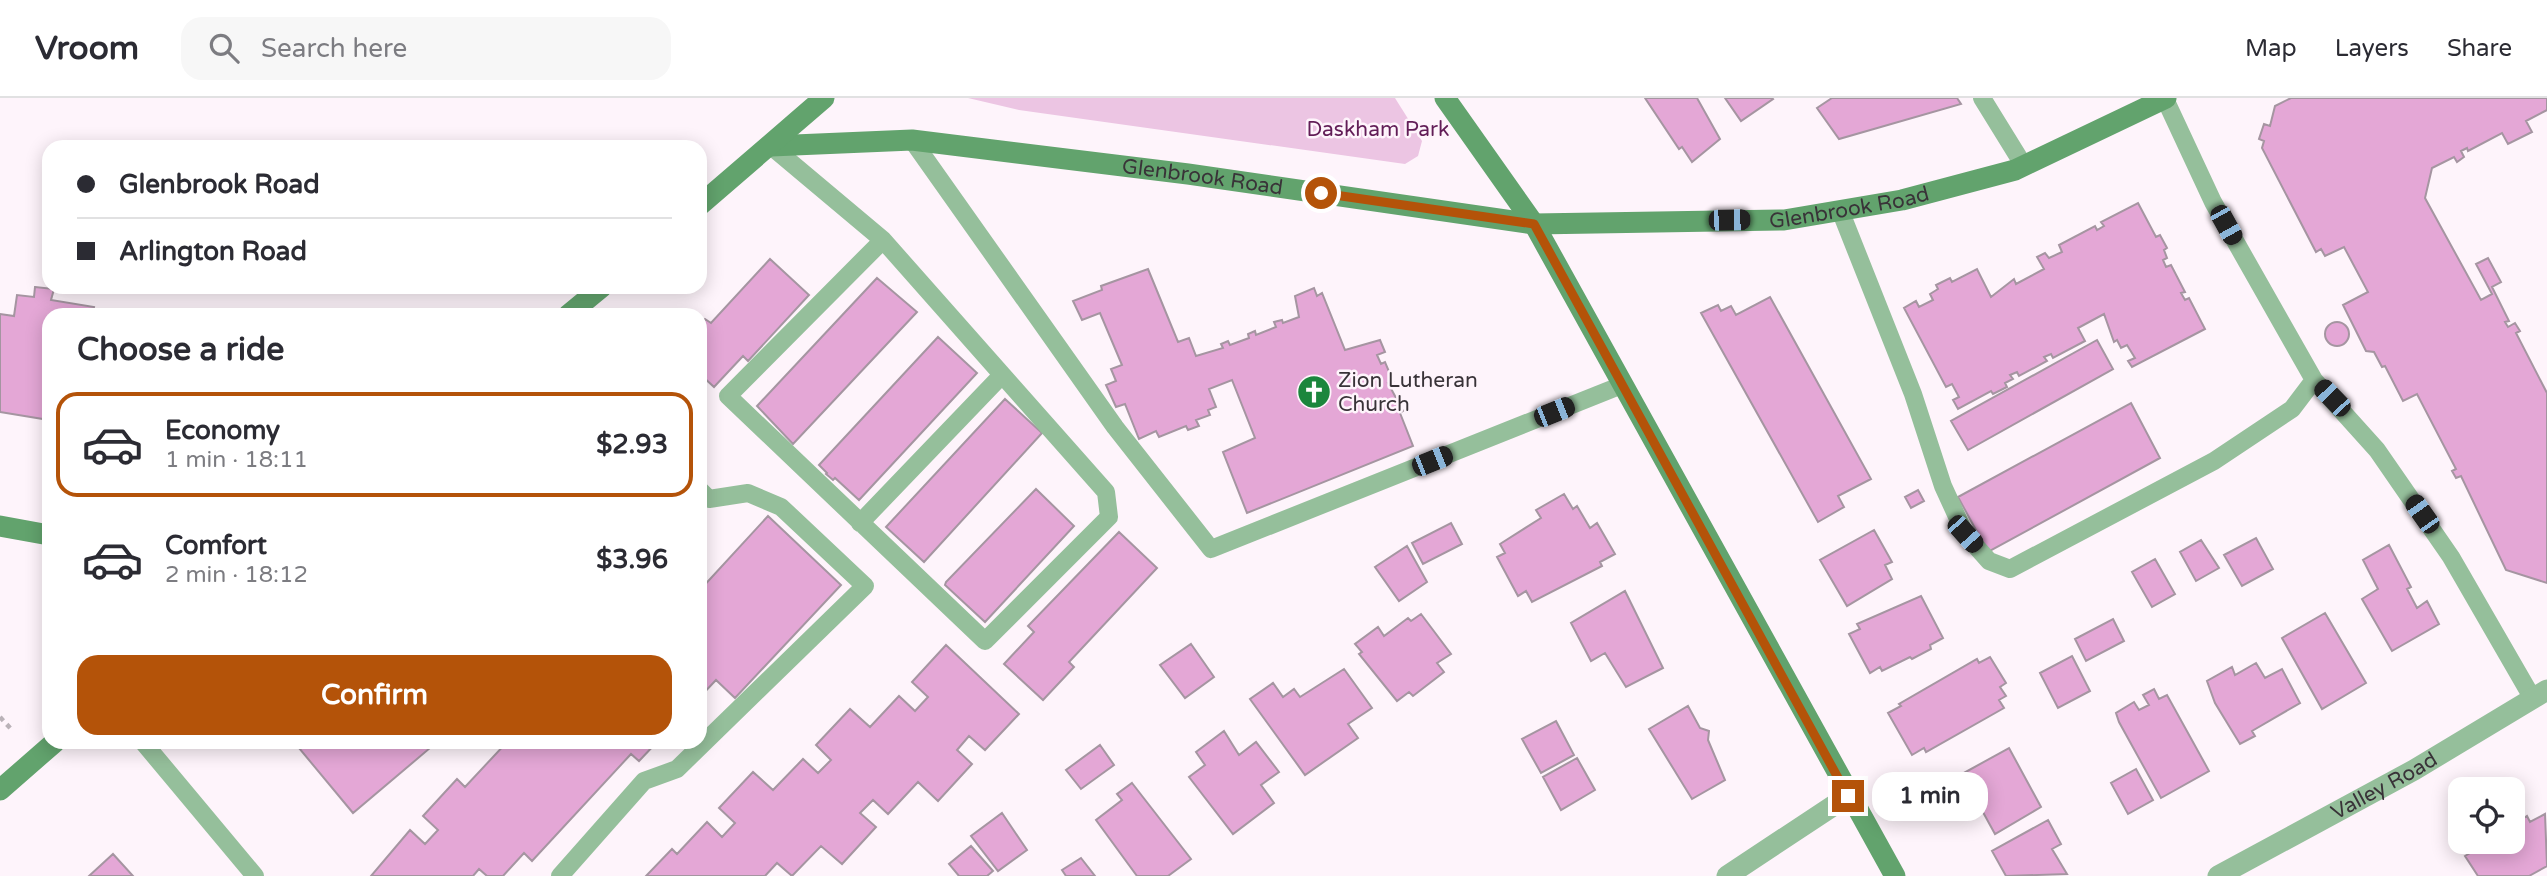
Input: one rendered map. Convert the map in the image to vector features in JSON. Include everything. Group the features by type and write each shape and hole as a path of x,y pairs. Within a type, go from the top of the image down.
{"main road":[{"path":"707,199 824,98"},
{"path":"1445,98 1534,224 1848,796 1895,876"},
{"name":"Glenbrook Road","path":"771,146 912,140 1188,174 1534,224 1784,220 1902,200 2024,166 2155,100"},
{"path":"576,308 594,294"},
{"path":"0,526 42,534"},
{"path":"0,790 47,749"}],"street":[{"name":"Valley Road","path":"2218,876 2414,770 2540,694"},
{"path":"1727,876 1848,796"}],"lane":[{"path":"1982,98 2024,166"},
{"path":"2155,100 2314,380 2377,450 2540,694"},
{"path":"912,140 1115,427 1211,549 1622,384"},
{"path":"771,146 883,240 1106,492 1109,517 985,641 728,396 883,240"},
{"path":"1840,210 1913,394 1943,486 1965,534 1989,561 2010,569 2214,461 2292,409 2314,380"},
{"path":"860,523 1002,375"},
{"path":"707,497 709,499 748,493 781,507 865,586 707,740"},
{"path":"150,749 255,876"},
{"path":"560,876 644,781 677,769 698,749"}],"path":[{"path":"0,717 11,729"}],"green space":[{"name":"Daskham Park","path":"968,98 1395,98 1422,141 1418,156 1405,164 1019,110"}],"building":[{"path":"1645,98 1697,98 1720,139 1692,162 1682,147 1679,149"},
{"path":"1725,98 1772,98 1773,99 1741,121"},
{"path":"1832,98 1957,98 1961,104 1839,139 1817,108"},
{"path":"2291,98 2547,98 2547,110 2526,121 2532,132 2508,144 2502,133 2468,151 2467,148 2461,151 2464,157 2457,162 2454,157 2432,168 2425,198 2481,300 2492,294 2476,264 2488,258 2501,282 2492,287 2509,321 2505,322 2508,327 2515,323 2520,331 2516,333 2547,393 2547,583 2506,570 2461,476 2456,478 2452,471 2456,469 2417,394 2403,401 2385,366 2382,367 2374,352 2366,351 2343,305 2368,292 2344,247 2325,256 2321,249 2316,252 2262,148 2264,141 2259,139 2264,124 2270,126 2275,106"},
{"path":"2138,203 2156,237 2160,235 2167,248 2164,250 2167,258 2163,260 2166,267 2171,265 2185,292 2181,293 2185,300 2189,298 2205,329 2132,367 2128,361 2135,358 2127,345 2121,348 2117,340 2114,342 2104,314 2078,328 2085,341 2053,358 2051,354 2044,357 2047,361 2019,376 2017,372 2010,375 2013,379 2005,383 2007,387 1993,394 1991,391 1958,409 1953,400 1959,397 1952,384 1946,387 1904,308 1916,301 1919,307 1933,300 1930,294 1938,289 1936,285 1950,278 1952,282 1977,269 1991,297 2014,279 2016,284 2044,269 2037,257 2045,253 2049,258 2062,252 2059,245 2095,226 2097,230 2104,226 2101,222"},
{"path":"770,259 809,295 748,361 743,356 714,387 707,380 707,320 711,323"},
{"name":"Zion Lutheran Church","path":"1148,269 1178,342 1189,338 1196,356 1223,348 1221,344 1228,341 1230,345 1249,338 1248,334 1255,331 1256,335 1276,327 1274,322 1282,320 1283,323 1299,317 1295,296 1314,288 1317,296 1322,293 1345,350 1380,340 1385,352 1377,355 1381,364 1385,362 1393,381 1388,383 1403,411 1400,413 1413,446 1247,513 1223,452 1255,438 1232,380 1209,389 1216,407 1208,410 1210,415 1196,420 1199,426 1188,430 1186,426 1159,437 1156,431 1139,439 1125,404 1116,407 1106,385 1116,381 1111,369 1122,365 1100,313 1082,320 1073,301 1102,290 1101,286"},
{"path":"877,278 917,312 793,444 757,406"},
{"path":"35,287 42,288 42,294 53,294 51,300 94,307 42,308 42,419 0,412 0,314 14,316 17,295 34,297"},
{"path":"1770,297 1871,479 1838,496 1844,507 1818,522 1701,313 1718,305 1721,311 1731,306 1736,315"},
{"path":"2337,322 2345,326 2349,334 2345,342 2337,346 2329,342 2325,334 2329,326"},
{"path":"938,337 977,373 859,500 835,478 833,480 826,474 819,465"},
{"path":"2097,340 2113,369 1968,450 1951,421"},
{"path":"1005,399 1042,433 924,562 886,527"},
{"path":"2131,403 2160,458 1988,552 1958,497"},
{"path":"1036,489 1074,526 985,622 945,585 946,582"},
{"path":"1918,490 1924,501 1911,508 1905,497"},
{"path":"1564,494 1573,509 1577,506 1590,528 1597,523 1615,554 1600,562 1602,566 1532,602 1526,591 1518,596 1497,557 1505,553 1500,544 1541,518 1536,510"},
{"path":"768,516 841,585 735,698 716,680 707,690 707,582"},
{"path":"1451,523 1462,544 1423,564 1412,543"},
{"path":"1874,530 1892,562 1885,565 1892,579 1847,606 1820,560"},
{"path":"1119,532 1157,568 1069,662 1074,667 1043,700 1004,664 1034,632 1028,626"},
{"path":"2256,538 2273,569 2242,586 2224,555"},
{"path":"2201,540 2219,568 2196,581 2180,552"},
{"path":"2389,545 2411,587 2407,589 2417,608 2427,601 2439,624 2392,651 2362,599 2378,589 2363,560"},
{"path":"1407,546 1427,582 1399,601 1375,567"},
{"path":"2155,559 2175,594 2152,607 2132,572"},
{"path":"1625,591 1663,668 1626,687 1605,653 1591,661 1571,623"},
{"path":"1921,596 1943,638 1930,645 1931,649 1912,659 1910,657 1882,671 1880,667 1870,673 1849,634 1860,629 1857,624"},
{"path":"2325,613 2366,683 2322,709 2282,638"},
{"path":"1421,614 1451,654 1437,663 1444,672 1413,696 1409,692 1397,701 1359,654 1362,652 1355,644 1378,627 1384,636 1408,618 1411,621"},
{"path":"2113,619 2124,641 2086,661 2075,639"},
{"path":"1191,644 1214,677 1185,698 1160,665"},
{"path":"946,645 1019,714 985,750 969,736 957,750 972,764 938,801 918,782 888,814 873,800 860,813 876,827 842,864 821,846 792,876 777,863 765,876 646,876 672,849 677,854 707,822 722,837 735,823 719,808 753,772 773,790 803,759 818,773 831,760 816,745 850,709 870,727 899,696 915,711 928,697 912,682"},
{"path":"2072,656 2090,691 2058,708 2040,673"},
{"path":"1990,657 2006,683 2000,687 2006,696 1999,700 2004,708 1926,752 1924,748 1912,755 1888,713 1977,659 1979,663"},
{"path":"2256,663 2265,678 2282,669 2300,703 2252,731 2255,736 2240,744 2215,703 2207,681 2232,667 2235,675"},
{"path":"1344,669 1372,708 1348,724 1358,738 1305,775 1250,699 1273,683 1283,697 1294,689 1300,697"},
{"path":"2154,689 2159,699 2167,695 2209,771 2161,798 2116,713 2134,702 2139,710 2149,705 2143,695"},
{"path":"1688,706 1700,728 1709,731 1708,740 1725,780 1692,799 1649,729"},
{"path":"1556,721 1574,755 1541,773 1522,739"},
{"path":"1224,731 1239,755 1256,742 1279,772 1261,785 1274,803 1233,834 1189,777 1205,765 1196,752"},
{"path":"1100,745 1114,765 1081,789 1066,770"},
{"path":"2009,748 2041,807 1995,834 1962,774"},
{"path":"300,749 429,749 353,813"},
{"path":"500,749 650,749 639,761 631,754 532,861 524,853 503,876 487,876 479,869 473,876 371,876 410,830 425,844 438,830 423,816 457,779 465,787"},
{"path":"1577,758 1595,790 1561,810 1543,777"},
{"path":"2136,769 2153,800 2128,814 2111,783"},
{"path":"1132,783 1191,859 1168,876 1137,876 1096,820 1122,800 1117,794"},
{"path":"1002,813 1027,850 998,871 971,836"},
{"path":"2545,814 2547,866 2529,876 2478,876 2465,856 2525,854 2525,817 2527,816 2530,822"},
{"path":"2048,820 2061,844 2052,849 2067,874 2006,876 1992,851"},
{"path":"971,846 993,871 987,876 959,876 949,864"},
{"path":"113,854 133,876 89,876"},
{"path":"1081,858 1095,876 1066,876 1062,870"}],"place":[{"name":"Zion Lutheran Church","path":"1314,392"}],"route":[{"path":"1321,193 1534,224 1848,796"}]}
